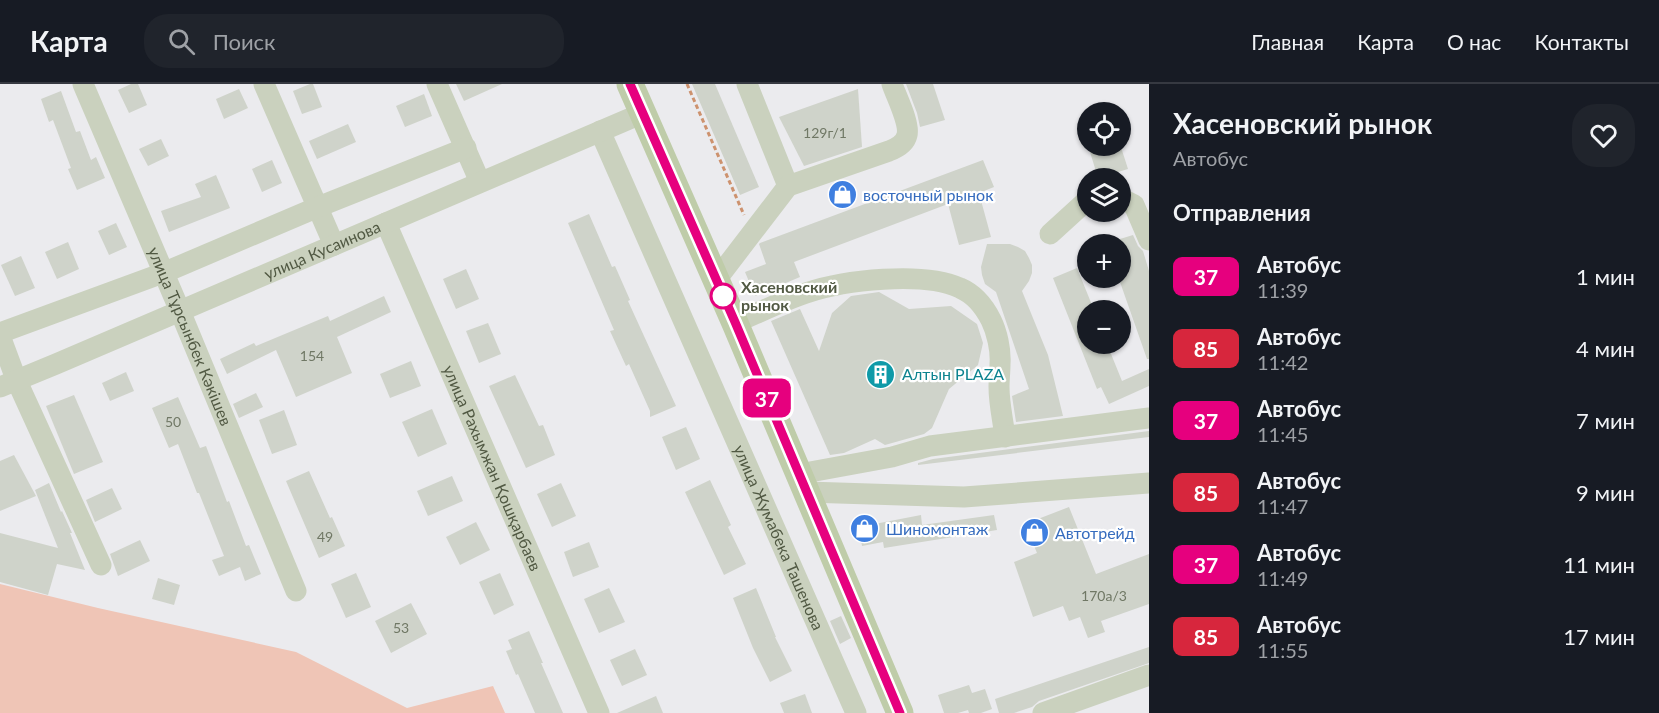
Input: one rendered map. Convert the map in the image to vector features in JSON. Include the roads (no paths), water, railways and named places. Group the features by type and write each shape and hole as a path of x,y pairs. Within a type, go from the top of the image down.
{"main road":[{"path":"630,84 735,322 900,713"}],"street":[{"name":"улица Тұрсынбек Кәкішев","path":"83,84 296,591"},
{"path":"264,84 334,245"},
{"path":"438,84 480,182"},
{"path":"747,84 788,186"},
{"path":"716,280 788,186 900,146 907,137 907,129 891,84"},
{"name":"улица Кусаинова","path":"8,383 643,113"},
{"name":"улица Жумабека Ташенова","path":"600,131 856,713"},
{"path":"101,565 8,383 0,335 163,273 318,207 466,148"},
{"path":"1131,204 1134,205 1149,240"},
{"path":"1050,234 1077,209"},
{"name":"улица Рахымжан Қошқарбаев","path":"386,223 599,713"},
{"path":"735,322 807,292 842,283 911,279 940,282 959,288 974,296 983,307 992,321 997,337 1000,362 1000,404 1005,437"},
{"path":"803,483 930,446 1149,418"},
{"path":"803,483 964,497 1149,483"},
{"path":"1043,713 1149,675"}],"place":[{"name":"восточный рынок","path":"842,195"},
{"name":"Хасеновский рынок","path":"723,296"},
{"name":"Алтын PLAZA","path":"881,374"},
{"name":"Шиномонтаж","path":"865,529"},
{"name":"Автотрейд","path":"1034,533"}]}
